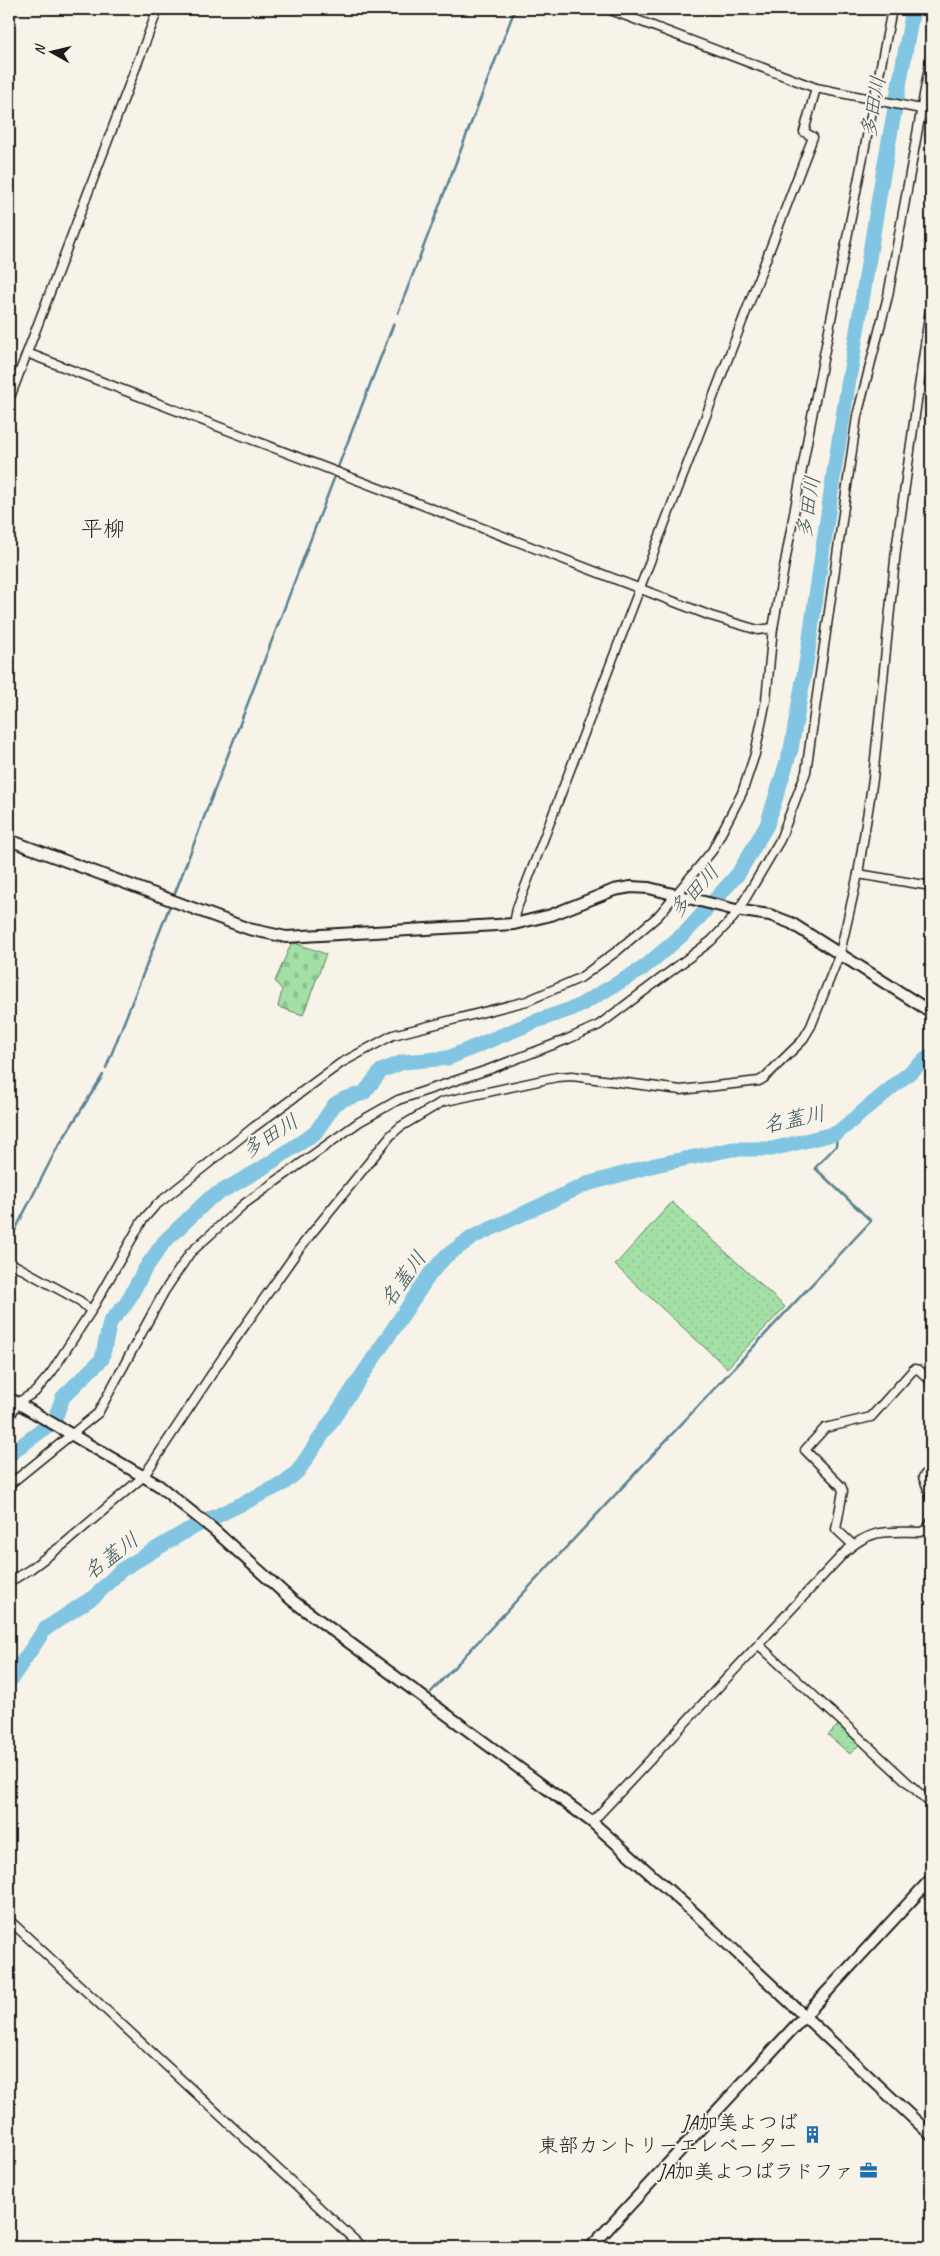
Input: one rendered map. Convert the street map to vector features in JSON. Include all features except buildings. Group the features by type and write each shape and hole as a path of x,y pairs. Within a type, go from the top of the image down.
{"street":[{"path":"9,400 158,9"},
{"path":"608,9 816,88 920,109"},
{"path":"9,1419 17,1403 35,1392 51,1373 91,1311 142,1221 155,1206 254,1127 341,1063 393,1035 528,1001 580,978 617,951 658,916 678,895 712,851 742,794 755,754 764,709 774,628 892,9"},
{"path":"734,909 741,906 780,840 806,772 857,416 888,296 931,56"},
{"path":"514,924 517,908 813,137 804,132 816,88"},
{"path":"9,1582 64,1544 144,1476 227,1351 299,1249 391,1135 400,1127 442,1102 557,1077 572,1076 681,1090 759,1081 808,1032 840,953 858,874 873,779 896,550 931,302"},
{"path":"27,353 711,616 758,630 774,628"},
{"path":"920,390 931,390"},
{"path":"9,840 266,934 286,936 514,924 550,915 614,890 649,888 734,909 770,915 791,923 931,1012"},
{"path":"858,874 931,886"},
{"path":"9,1485 68,1432 98,1413 164,1292 190,1253 244,1204 359,1122 398,1100 490,1069 568,1039 598,1025 711,941 733,918 734,909"},
{"path":"9,1262 80,1300 91,1311"},
{"path":"853,1545 836,1529 843,1496 841,1486 805,1450 825,1428 870,1417 914,1369 919,1370 931,1382"},
{"path":"17,1403 144,1476 214,1530 293,1601 325,1626 592,1822 701,1919 931,2135"},
{"path":"931,1467 923,1477 931,1496"},
{"path":"592,1822 853,1545 872,1534 926,1530 931,1522"},
{"path":"759,1645 931,1804"},
{"path":"591,2247 931,1879"},
{"path":"9,1920 362,2247"}],"green space":[{"path":"292,942 326,954 303,1015 278,1007 282,990 275,981"},
{"path":"672,1202 785,1307 727,1368 615,1265"},
{"path":"839,1724 860,1744 850,1754 828,1735"}],"waterway":[{"path":"398,313 515,9"},
{"name":"多田川","path":"9,1455 54,1421 63,1397 102,1359 110,1322 126,1304 145,1269 164,1242 210,1198 261,1169 315,1133 335,1104 364,1093 381,1071 403,1062 448,1058 536,1021 577,1007 642,969 687,931 738,874 767,825 791,749 881,185 913,9"},
{"path":"338,467 394,323"},
{"path":"175,893 335,476"},
{"path":"106,1068 169,908"},
{"name":"名蓋川","path":"9,1682 45,1629 95,1596 121,1570 186,1531 284,1483 298,1471 430,1274 446,1256 473,1237 587,1184 655,1165 733,1149 772,1149 837,1133 931,1055"},
{"path":"9,1242 56,1150 103,1075"},
{"path":"431,1692 871,1221 815,1168 836,1146 837,1133"}],"place":[{"name":"JA加美よつば 東部カントリーエレベーター","path":"812,2134"},
{"name":"JA加美よつばラドファ","path":"868,2171"}],"district":[{"name":"平柳","path":"103,529"}]}
